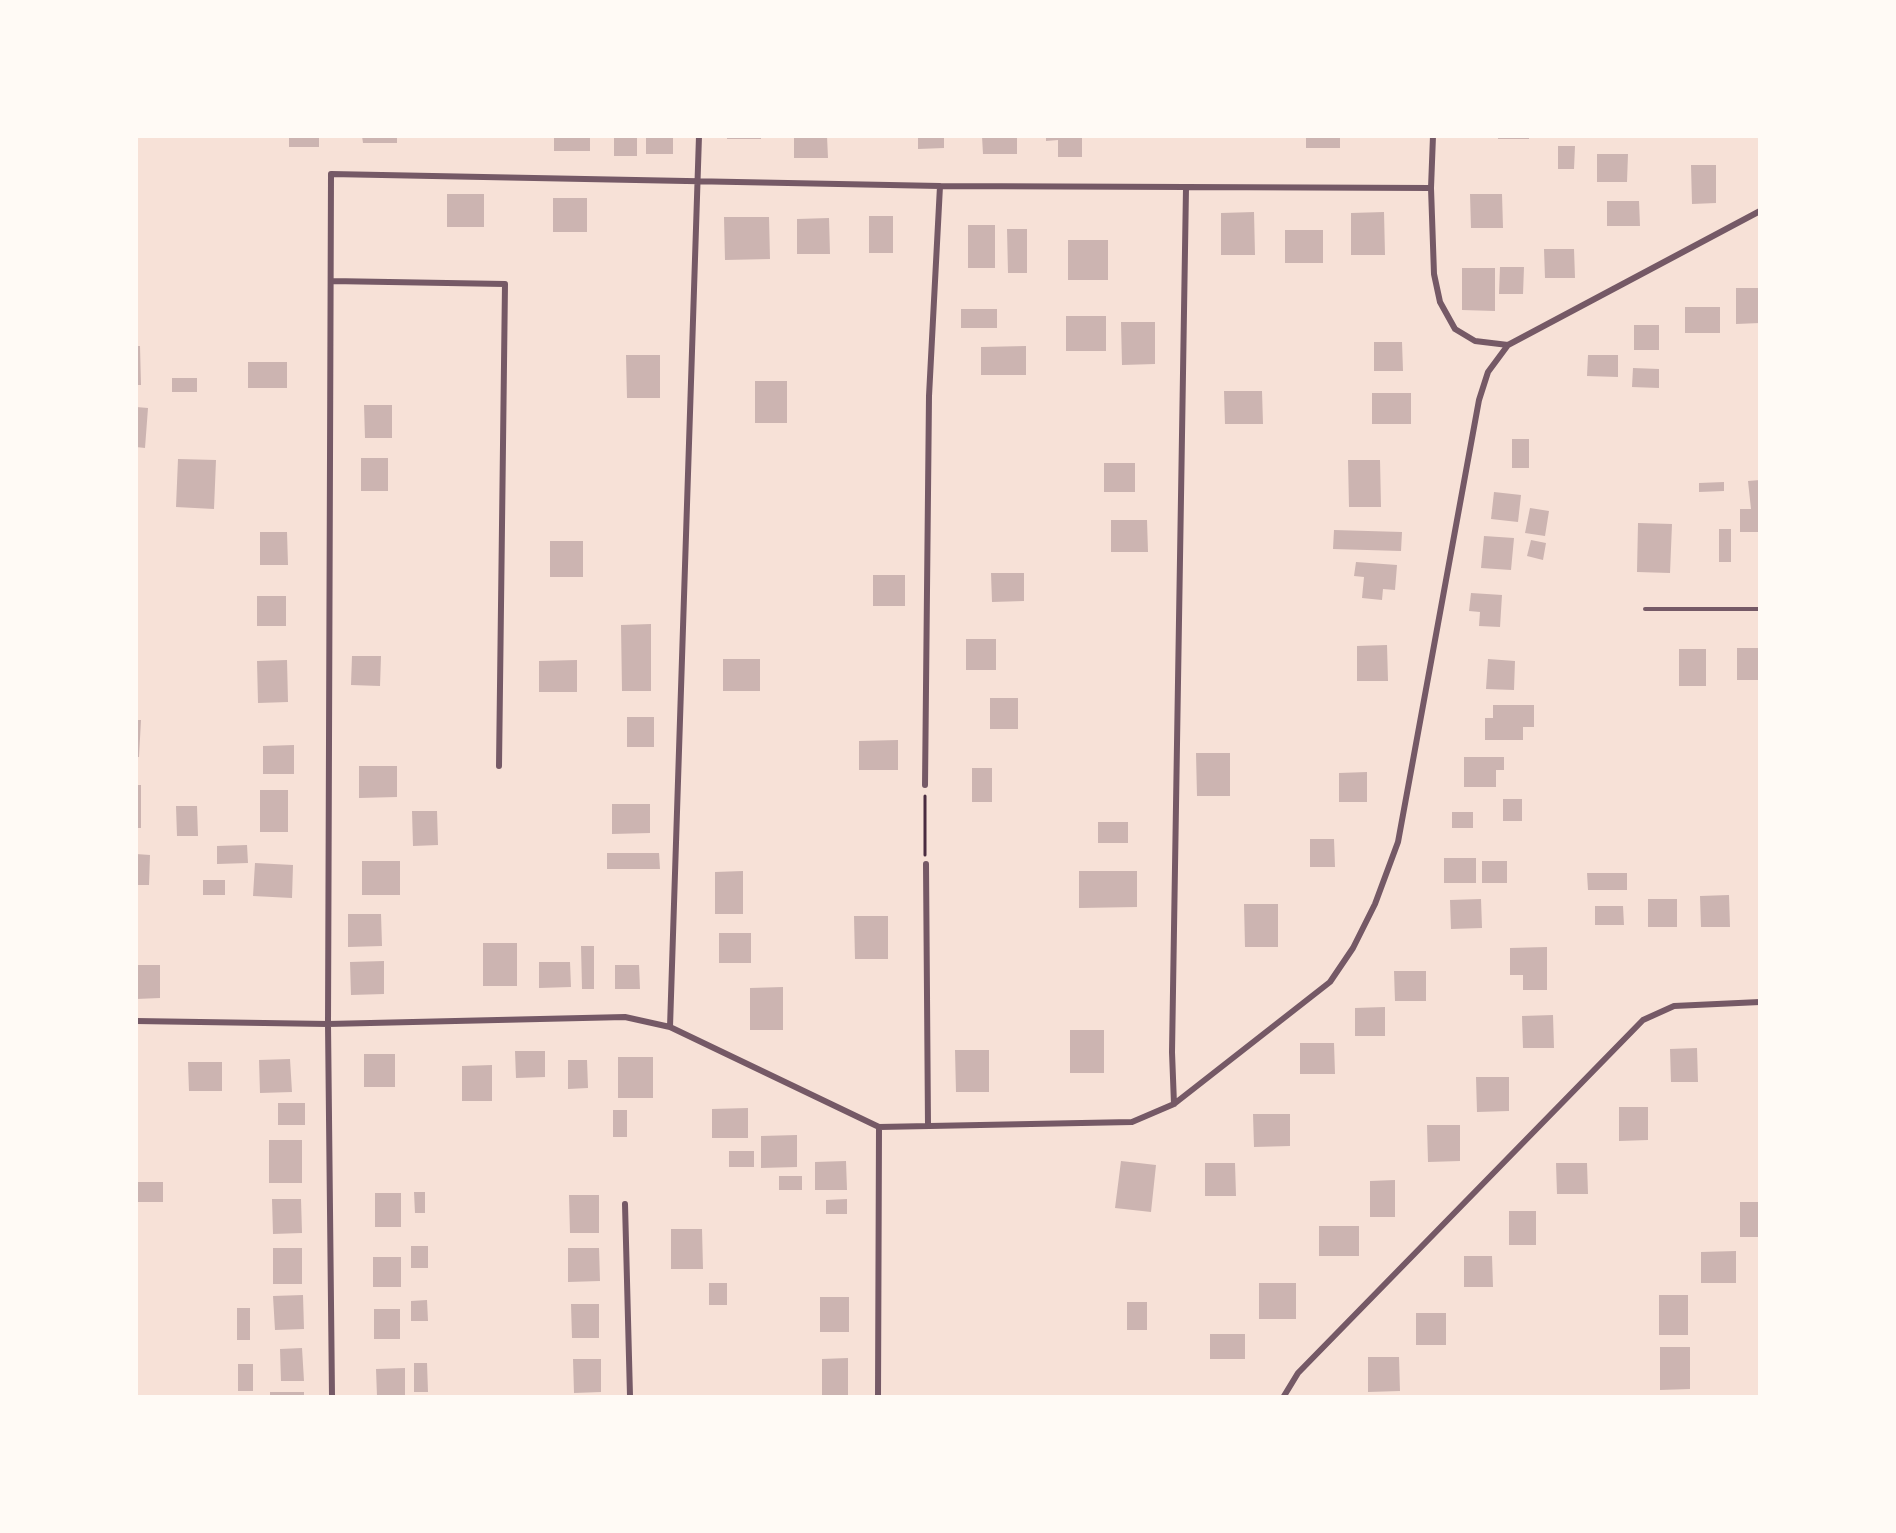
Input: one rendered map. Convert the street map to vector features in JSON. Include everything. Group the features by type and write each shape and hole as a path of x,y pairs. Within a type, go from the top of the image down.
{"street":[{"path":"669,1027 699,136"},
{"path":"1433,136 1431,188 1434,274 1440,302 1455,329 1475,341 1508,345"},
{"path":"332,1396 328,1024 331,174 940,186 1431,188"},
{"path":"925,785 929,396 940,186"},
{"path":"1174,1104 1172,1052 1185,188"},
{"path":"136,1021 328,1024 625,1017 669,1027 879,1127 1132,1122 1174,1104 1330,982 1353,948 1375,904 1398,842 1479,400 1488,372 1508,345 1760,211"},
{"path":"331,281 505,284 499,766"},
{"path":"926,864 928,1126"},
{"path":"1284,1396 1298,1373 1643,1020 1674,1006 1760,1002"},
{"path":"878,1396 879,1127"},
{"path":"625,1204 630,1396"}],"lane":[{"path":"1645,609 1760,609"}],"path":[{"path":"925,785 926,864"}],"building":[{"path":"289,136 319,136 319,147 289,147"},
{"path":"362,136 397,136 397,143 363,143"},
{"path":"554,136 590,136 590,151 554,151"},
{"path":"614,136 637,136 637,156 614,156"},
{"path":"646,136 673,136 673,154 646,154"},
{"path":"727,136 761,136 761,139 727,139"},
{"path":"794,136 827,136 828,158 794,158"},
{"path":"918,136 944,136 944,148 918,149"},
{"path":"982,136 1017,136 1017,154 983,154"},
{"path":"1046,136 1082,136 1082,157 1058,157 1058,140 1046,141"},
{"path":"1306,136 1340,136 1340,148 1306,148"},
{"path":"1498,136 1529,136 1529,139 1498,139"},
{"path":"1558,146 1575,146 1574,169 1558,169"},
{"path":"1597,154 1628,154 1627,182 1597,182"},
{"path":"1691,165 1716,165 1716,203 1692,204"},
{"path":"447,194 484,194 484,227 447,227"},
{"path":"1470,194 1502,194 1503,228 1471,228"},
{"path":"553,198 587,198 587,232 553,232"},
{"path":"1607,201 1639,201 1640,226 1607,226"},
{"path":"1254,212 1255,255 1221,255 1221,213"},
{"path":"1384,212 1385,255 1351,255 1351,213"},
{"path":"869,216 893,216 893,253 869,253"},
{"path":"724,217 769,217 770,259 725,260"},
{"path":"829,218 830,254 797,254 797,219"},
{"path":"968,225 995,225 995,268 968,268"},
{"path":"1007,229 1027,229 1027,273 1008,273"},
{"path":"1285,230 1323,230 1323,263 1285,263"},
{"path":"1068,240 1108,240 1108,280 1068,280"},
{"path":"1544,249 1574,249 1575,278 1545,278"},
{"path":"1500,267 1524,267 1523,294 1499,294"},
{"path":"1462,268 1495,268 1495,311 1462,310"},
{"path":"1736,288 1760,288 1760,323 1736,324"},
{"path":"1685,307 1720,307 1720,333 1685,333"},
{"path":"961,309 997,309 997,328 961,328"},
{"path":"1066,316 1106,316 1106,351 1066,351"},
{"path":"1121,322 1155,322 1155,364 1122,365"},
{"path":"1634,325 1659,325 1659,350 1634,350"},
{"path":"1374,342 1402,342 1403,371 1374,371"},
{"path":"136,346 140,346 141,385 136,385"},
{"path":"1026,346 1026,375 981,375 981,347"},
{"path":"626,355 660,355 660,398 627,398"},
{"path":"1588,355 1618,355 1618,377 1587,376"},
{"path":"248,362 287,362 287,388 248,388"},
{"path":"1633,368 1659,369 1659,388 1632,387"},
{"path":"172,378 197,378 197,392 172,392"},
{"path":"755,381 787,381 787,423 755,423"},
{"path":"1224,391 1262,391 1263,424 1225,424"},
{"path":"1372,393 1411,393 1411,424 1372,424"},
{"path":"364,405 392,405 392,438 365,438"},
{"path":"136,407 148,408 145,448 136,447"},
{"path":"1512,439 1529,439 1529,468 1512,468"},
{"path":"361,458 388,458 388,491 361,491"},
{"path":"178,459 216,460 214,509 176,507"},
{"path":"1348,460 1380,460 1381,507 1349,507"},
{"path":"1104,463 1135,463 1135,492 1104,492"},
{"path":"1760,480 1760,532 1740,532 1740,509 1751,509 1748,481"},
{"path":"1724,482 1724,491 1699,492 1699,483"},
{"path":"1494,492 1521,495 1518,522 1491,519"},
{"path":"1530,508 1549,511 1545,536 1525,533"},
{"path":"1111,520 1147,520 1148,552 1111,552"},
{"path":"1638,523 1672,524 1670,573 1637,572"},
{"path":"1719,529 1731,529 1731,562 1719,562"},
{"path":"1334,530 1402,532 1401,551 1333,549"},
{"path":"260,532 287,532 288,565 260,565"},
{"path":"1484,536 1514,538 1511,570 1481,568"},
{"path":"1531,540 1546,543 1543,560 1527,556"},
{"path":"550,541 583,541 583,577 550,577"},
{"path":"1356,562 1397,565 1395,590 1383,589 1382,600 1362,598 1364,577 1354,576"},
{"path":"991,573 1024,573 1024,601 992,602"},
{"path":"873,575 905,575 905,606 873,606"},
{"path":"1471,593 1502,595 1500,627 1479,626 1480,612 1469,611"},
{"path":"257,596 286,596 286,626 257,626"},
{"path":"651,624 651,691 622,691 621,625"},
{"path":"966,639 996,639 996,670 966,670"},
{"path":"1387,645 1388,681 1357,681 1357,646"},
{"path":"1737,648 1760,648 1760,680 1737,680"},
{"path":"1679,649 1706,649 1706,686 1679,686"},
{"path":"352,656 381,656 380,686 351,685"},
{"path":"723,659 760,659 760,691 723,691"},
{"path":"1488,659 1515,661 1514,690 1486,689"},
{"path":"287,660 288,702 258,703 257,661"},
{"path":"577,660 577,692 539,692 539,661"},
{"path":"990,698 1018,698 1018,729 990,729"},
{"path":"1493,705 1534,705 1534,727 1523,727 1523,740 1485,740 1485,718 1493,718"},
{"path":"627,717 654,717 654,747 627,747"},
{"path":"136,720 141,720 139,757 136,757"},
{"path":"898,740 898,770 859,770 859,741"},
{"path":"294,745 294,774 263,774 263,746"},
{"path":"1196,753 1230,753 1230,796 1197,796"},
{"path":"1464,757 1504,757 1504,770 1496,770 1496,787 1464,787"},
{"path":"359,766 397,766 397,797 359,798"},
{"path":"972,768 992,768 992,802 972,802"},
{"path":"1367,772 1367,802 1339,802 1339,773"},
{"path":"136,785 141,785 141,828 136,828"},
{"path":"260,790 288,790 288,832 260,832"},
{"path":"1503,799 1522,799 1522,821 1503,821"},
{"path":"612,804 650,804 650,833 612,834"},
{"path":"176,806 197,806 198,836 177,836"},
{"path":"412,811 437,811 438,845 413,846"},
{"path":"1452,812 1473,812 1473,828 1452,828"},
{"path":"1098,822 1128,822 1128,843 1098,843"},
{"path":"1310,839 1334,839 1335,867 1310,867"},
{"path":"247,845 248,863 217,864 217,846"},
{"path":"607,853 659,853 660,869 607,869"},
{"path":"136,854 150,855 149,885 136,885"},
{"path":"1444,858 1476,858 1476,883 1444,883"},
{"path":"362,861 400,861 400,895 362,895"},
{"path":"1482,861 1507,861 1507,883 1482,883"},
{"path":"255,863 293,865 292,898 253,896"},
{"path":"743,871 743,914 715,914 715,872"},
{"path":"1079,871 1137,871 1137,907 1079,908"},
{"path":"1587,873 1627,873 1627,890 1588,890"},
{"path":"203,880 225,880 225,895 203,895"},
{"path":"1729,895 1730,927 1701,927 1700,896"},
{"path":"1481,899 1482,928 1451,929 1450,900"},
{"path":"1648,899 1677,899 1677,927 1648,927"},
{"path":"1244,904 1278,904 1278,947 1245,947"},
{"path":"1595,906 1623,906 1624,925 1595,925"},
{"path":"348,914 381,914 382,946 348,947"},
{"path":"854,916 888,916 888,959 855,959"},
{"path":"719,933 751,933 751,963 719,963"},
{"path":"483,943 517,943 517,986 483,986"},
{"path":"581,946 594,946 594,989 582,989"},
{"path":"1547,947 1547,990 1523,990 1523,975 1510,975 1510,948"},
{"path":"384,961 384,994 351,995 350,962"},
{"path":"539,962 570,962 571,987 539,988"},
{"path":"136,965 160,965 160,998 136,999"},
{"path":"615,965 639,965 640,989 615,989"},
{"path":"1394,971 1426,971 1426,1001 1395,1001"},
{"path":"783,987 783,1030 750,1030 750,988"},
{"path":"1385,1007 1385,1036 1355,1036 1355,1008"},
{"path":"1553,1015 1554,1048 1523,1048 1522,1016"},
{"path":"1070,1030 1104,1030 1104,1073 1070,1073"},
{"path":"1300,1043 1334,1043 1335,1074 1300,1074"},
{"path":"1697,1048 1698,1082 1671,1082 1670,1049"},
{"path":"955,1050 989,1050 989,1092 956,1092"},
{"path":"515,1051 545,1051 545,1077 516,1078"},
{"path":"364,1054 395,1054 395,1087 364,1087"},
{"path":"618,1057 653,1057 653,1098 618,1098"},
{"path":"290,1059 292,1092 260,1093 259,1060"},
{"path":"568,1060 587,1060 588,1088 568,1089"},
{"path":"188,1062 222,1062 222,1091 189,1091"},
{"path":"492,1065 492,1101 462,1101 462,1066"},
{"path":"1476,1077 1509,1077 1509,1111 1477,1112"},
{"path":"278,1103 305,1103 305,1125 278,1125"},
{"path":"1619,1107 1648,1107 1648,1140 1619,1141"},
{"path":"748,1108 748,1138 712,1138 712,1109"},
{"path":"613,1110 627,1110 627,1137 613,1137"},
{"path":"1253,1114 1290,1114 1290,1146 1254,1147"},
{"path":"1427,1125 1460,1125 1460,1161 1428,1162"},
{"path":"797,1135 797,1167 761,1168 761,1136"},
{"path":"269,1140 302,1140 302,1183 269,1183"},
{"path":"729,1151 754,1151 754,1167 729,1167"},
{"path":"846,1161 847,1190 815,1190 815,1162"},
{"path":"1121,1161 1156,1165 1151,1212 1115,1208"},
{"path":"1205,1163 1235,1163 1236,1196 1205,1196"},
{"path":"1556,1163 1587,1163 1588,1194 1557,1194"},
{"path":"779,1176 802,1176 802,1190 779,1190"},
{"path":"1395,1180 1395,1217 1370,1217 1370,1181"},
{"path":"136,1182 163,1182 163,1202 136,1202"},
{"path":"414,1192 425,1192 425,1213 415,1213"},
{"path":"375,1193 401,1193 401,1227 375,1227"},
{"path":"569,1195 599,1195 599,1233 570,1233"},
{"path":"272,1199 301,1199 302,1233 273,1234"},
{"path":"847,1199 847,1214 826,1214 826,1200"},
{"path":"1740,1202 1760,1202 1760,1237 1740,1237"},
{"path":"1509,1211 1536,1211 1536,1245 1509,1245"},
{"path":"1319,1226 1359,1226 1359,1256 1319,1256"},
{"path":"671,1229 702,1229 703,1269 671,1269"},
{"path":"411,1246 428,1246 428,1268 411,1268"},
{"path":"273,1248 302,1248 302,1284 273,1284"},
{"path":"568,1248 599,1248 600,1281 568,1282"},
{"path":"1736,1251 1736,1283 1701,1283 1701,1252"},
{"path":"1464,1256 1492,1256 1493,1287 1464,1287"},
{"path":"373,1257 401,1257 401,1287 373,1287"},
{"path":"709,1283 727,1283 727,1305 709,1305"},
{"path":"1259,1283 1296,1283 1296,1319 1259,1319"},
{"path":"303,1295 304,1329 275,1330 273,1296"},
{"path":"1659,1295 1688,1295 1688,1335 1659,1335"},
{"path":"820,1297 849,1297 849,1332 820,1332"},
{"path":"427,1300 428,1321 411,1321 411,1301"},
{"path":"1127,1302 1147,1302 1147,1330 1127,1330"},
{"path":"571,1304 599,1304 599,1338 572,1338"},
{"path":"237,1308 250,1308 250,1340 237,1340"},
{"path":"374,1309 400,1309 400,1339 374,1339"},
{"path":"1416,1313 1446,1313 1446,1345 1416,1345"},
{"path":"1210,1334 1245,1334 1245,1359 1210,1359"},
{"path":"1660,1347 1690,1347 1690,1389 1660,1390"},
{"path":"302,1348 304,1381 281,1381 280,1349"},
{"path":"1368,1357 1399,1357 1400,1391 1368,1392"},
{"path":"848,1358 848,1396 822,1396 822,1359"},
{"path":"573,1359 601,1359 601,1392 574,1393"},
{"path":"414,1363 427,1363 428,1392 414,1392"},
{"path":"238,1364 253,1364 253,1391 238,1391"},
{"path":"405,1368 405,1396 377,1396 376,1369"},
{"path":"270,1392 304,1392 304,1396 270,1396"}]}
